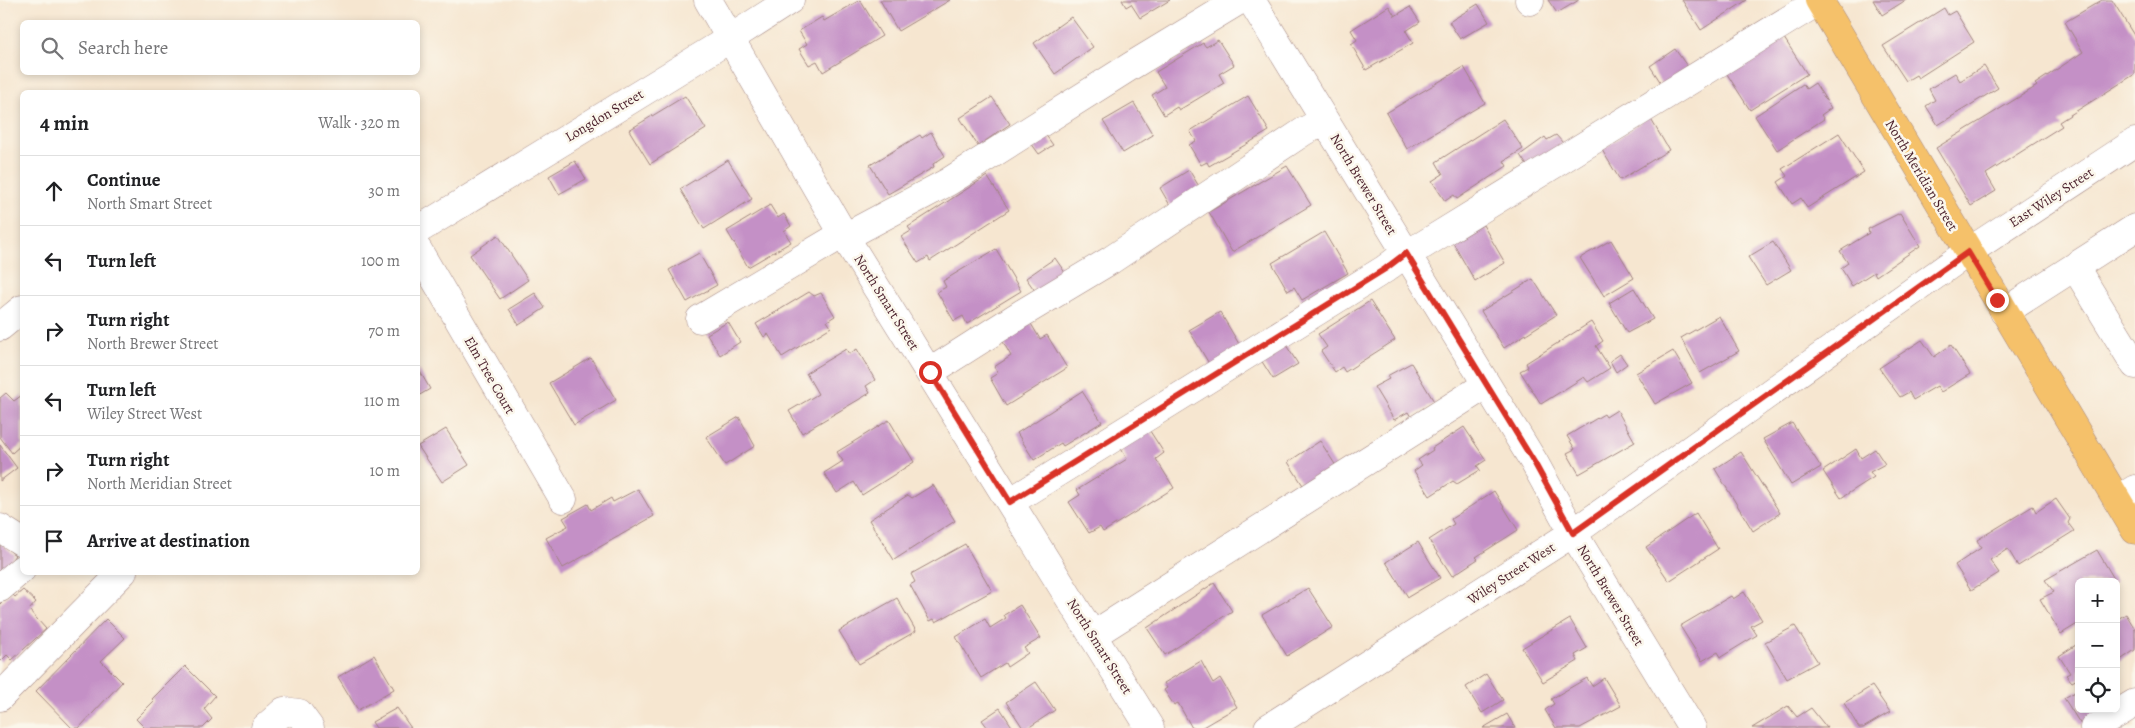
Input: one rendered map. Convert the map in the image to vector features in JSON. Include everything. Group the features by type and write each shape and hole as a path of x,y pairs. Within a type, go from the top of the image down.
{"main road":[{"name":"North Meridian Street","path":"1819,1 2004,312 2126,495 2135,530"}],"street":[{"name":"North Smart Street","path":"708,0 844,235 1150,728"},
{"name":"Longdon Street","path":"420,229 790,0"},
{"path":"700,319 844,235 948,182 1131,66 1240,0"},
{"name":"North Brewer Street","path":"1251,0 1534,462 1573,533 1692,728"},
{"path":"1010,502 1385,269 1406,253 1423,245 1819,1"},
{"path":"930,372 1111,260 1295,137 1324,120"},
{"name":"East Wiley Street","path":"1968,252 2135,142"},
{"path":"2004,312 2135,228"},
{"name":"Wiley Street West","path":"1268,728 1573,533 1968,252"},
{"name":"Elm Tree Court","path":"420,253 562,499"},
{"path":"2075,267 2135,365"},
{"path":"0,327 20,311"},
{"path":"1093,635 1486,385"},
{"path":"0,588 20,571"},
{"path":"0,697 120,575"},
{"path":"2094,728 2135,703"},
{"path":"264,728 284,711 299,713 310,728"}],"building":[{"path":"860,0 882,36 823,72 817,61 809,65 799,49 807,44 799,31 822,17 824,21"},
{"path":"880,0 950,0 898,31"},
{"path":"1122,0 1170,0 1140,18 1131,4 1126,7"},
{"path":"1548,0 1579,0 1557,13"},
{"path":"1682,0 1747,0 1701,30"},
{"path":"1873,0 1906,0 1882,15"},
{"path":"2102,0 2112,0 2135,37 2135,74 2059,122 2062,126 1986,174 1996,191 1971,206 1936,148 2037,86 2035,84 2083,52 2065,22"},
{"path":"1478,4 1489,22 1460,39 1449,22"},
{"path":"1389,6 1395,16 1410,7 1420,22 1406,31 1413,43 1366,70 1351,44 1357,40 1351,30"},
{"path":"1944,8 1948,15 1955,11 1974,42 1918,78 1916,75 1906,81 1883,46"},
{"path":"1071,17 1093,47 1055,74 1034,43"},
{"path":"1784,38 1807,74 1750,110 1727,74"},
{"path":"1218,40 1234,65 1219,74 1224,83 1179,110 1177,107 1164,115 1152,95 1165,87 1156,72 1203,43 1206,47"},
{"path":"1675,49 1689,69 1663,86 1650,66"},
{"path":"1984,66 1998,88 1938,125 1926,106 1935,100 1929,89 1955,73 1960,81"},
{"path":"1464,67 1485,103 1407,149 1386,113"},
{"path":"1815,83 1831,108 1821,115 1824,119 1777,150 1755,116 1803,84 1806,89"},
{"path":"685,96 706,129 650,164 629,130"},
{"path":"1248,96 1269,131 1209,166 1207,162 1201,165 1189,145 1196,141 1190,131"},
{"path":"992,97 1010,124 978,146 960,118"},
{"path":"1134,103 1153,135 1123,153 1103,121"},
{"path":"1649,116 1669,150 1620,180 1602,150"},
{"path":"1503,119 1523,149 1504,161 1507,166 1457,199 1454,195 1445,201 1432,181 1443,174 1436,162"},
{"path":"931,132 945,156 933,164 934,167 888,194 870,165 920,135 922,138"},
{"path":"1839,133 1864,172 1807,208 1801,198 1792,204 1778,182 1787,176 1782,169"},
{"path":"1045,134 1053,145 1039,154 1031,143"},
{"path":"1556,135 1563,143 1532,173 1520,155 1545,137 1547,140"},
{"path":"728,160 752,199 704,229 680,189"},
{"path":"575,161 586,179 559,194 549,176"},
{"path":"1287,166 1311,205 1232,252 1209,212"},
{"path":"1189,170 1200,188 1171,207 1160,188"},
{"path":"987,176 1009,210 930,261 928,257 918,263 901,237 911,231 908,227"},
{"path":"770,205 778,218 784,214 791,226 784,231 791,242 748,267 727,231"},
{"path":"1900,213 1920,246 1876,276 1874,272 1852,286 1841,268 1848,263 1840,251 1869,233 1868,229"},
{"path":"1483,225 1505,263 1475,281 1453,243"},
{"path":"1324,232 1348,273 1302,300 1294,287 1288,291 1272,263"},
{"path":"498,235 528,280 500,299 470,255"},
{"path":"1611,240 1634,278 1604,296 1580,258"},
{"path":"1773,242 1791,270 1766,285 1748,257"},
{"path":"996,249 1021,291 967,324 963,316 954,321 937,292 946,287 943,281"},
{"path":"699,253 717,285 687,302 669,270"},
{"path":"1055,258 1068,277 1040,298 1026,278"},
{"path":"1533,279 1556,315 1504,348 1481,311"},
{"path":"1634,288 1653,319 1627,333 1609,303"},
{"path":"809,292 814,296 821,293 835,316 827,321 831,327 782,357 768,334 764,337 756,324"},
{"path":"535,293 545,308 519,325 509,309"},
{"path":"1370,301 1395,340 1345,372 1342,367 1335,372 1321,351 1327,347 1318,334"},
{"path":"1220,312 1242,349 1211,367 1189,330"},
{"path":"1719,316 1739,351 1700,373 1681,338"},
{"path":"728,322 740,342 720,355 707,334"},
{"path":"1030,322 1040,339 1047,335 1067,368 1006,406 990,378 998,373 994,367 1011,356 1002,340"},
{"path":"1591,322 1603,341 1596,346 1610,368 1588,382 1584,377 1541,404 1520,371 1528,367 1526,363"},
{"path":"1922,340 1934,357 1951,345 1970,374 1941,392 1937,386 1913,400 1909,392 1900,397 1879,368"},
{"path":"1286,345 1298,364 1273,379 1261,360"},
{"path":"846,349 849,354 857,349 875,380 866,386 870,393 802,433 789,411 818,394 806,373"},
{"path":"1673,351 1692,383 1655,404 1636,373"},
{"path":"1620,354 1627,364 1616,372 1610,361"},
{"path":"591,358 616,400 574,425 549,383"},
{"path":"1411,363 1435,403 1411,417 1408,412 1394,420 1374,387 1389,379 1387,376"},
{"path":"420,372 430,389 420,395"},
{"path":"1082,391 1102,422 1063,446 1061,443 1034,460 1017,433"},
{"path":"6,393 14,401 20,396 20,446 12,453 0,437 0,398"},
{"path":"1617,410 1635,442 1579,474 1567,453 1575,449 1567,436 1604,414 1606,417"},
{"path":"739,417 755,446 725,465 706,437"},
{"path":"889,420 914,462 862,495 854,482 837,493 824,473 843,461 837,452"},
{"path":"1792,423 1821,467 1791,485 1763,439"},
{"path":"1464,427 1486,460 1477,466 1480,470 1457,484 1453,481 1430,496 1414,471 1422,465 1418,460 1433,450 1432,448"},
{"path":"1148,428 1164,453 1156,459 1174,488 1103,532 1100,527 1089,533 1069,502 1080,495 1077,490 1127,459 1119,445"},
{"path":"446,429 469,465 442,482 420,449 420,445"},
{"path":"1320,441 1338,469 1306,490 1288,462"},
{"path":"0,445 17,468 0,481"},
{"path":"1856,449 1861,458 1875,449 1885,464 1870,472 1874,477 1841,498 1823,471"},
{"path":"1741,452 1780,513 1753,531 1715,469"},
{"path":"933,485 955,521 894,560 869,520 908,495 912,498"},
{"path":"638,489 654,516 563,568 546,538 568,526 563,518 588,504 591,510 611,498 613,502"},
{"path":"1494,491 1518,530 1476,557 1478,559 1452,576 1429,540 1454,524 1451,519"},
{"path":"2056,499 2070,519 2068,523 2074,531 2018,566 2008,549 1990,560 1999,573 1971,590 1955,565 1981,548 1977,540 2033,506 2036,512"},
{"path":"1696,513 1718,549 1669,581 1646,547"},
{"path":"1418,542 1440,578 1408,597 1386,562"},
{"path":"0,543 15,555 0,578"},
{"path":"965,544 992,591 936,622 934,619 930,621 910,585 915,582 911,574"},
{"path":"2097,550 2114,578 2075,578 2075,625 2061,634 2040,599 2054,592 2045,580"},
{"path":"1214,583 1232,611 1165,655 1147,628"},
{"path":"1308,588 1333,627 1287,656 1262,615"},
{"path":"23,590 36,602 29,610 46,629 12,660 7,655 0,662 0,604 11,593 15,597"},
{"path":"1744,592 1762,620 1751,626 1757,635 1721,657 1718,652 1702,661 1680,626 1731,596 1733,599"},
{"path":"897,598 916,631 859,664 839,631"},
{"path":"1020,605 1041,638 1024,648 1028,653 1007,667 1005,663 981,678 956,637 985,619 990,628 1006,618 1004,615"},
{"path":"2126,614 2135,629 2135,650 2120,660 2120,623 2120,618"},
{"path":"106,619 125,638 101,661 122,682 79,728 72,728 36,691"},
{"path":"1570,619 1587,648 1575,655 1578,661 1543,682 1522,648"},
{"path":"1795,626 1818,662 1787,679 1765,642"},
{"path":"2075,646 2075,680 2072,682 2066,675 2070,673 2059,656"},
{"path":"374,655 394,689 358,710 338,677"},
{"path":"1201,661 1213,683 1220,678 1237,707 1201,728 1192,728 1178,703 1174,705 1164,690 1167,688 1164,683"},
{"path":"185,666 215,696 204,709 212,719 203,728 145,728 136,719 154,701 152,699"},
{"path":"1486,674 1503,700 1482,713 1466,687"},
{"path":"1587,678 1592,686 1604,678 1621,706 1580,728 1556,728 1545,710 1554,704 1551,699"},
{"path":"1036,682 1055,710 1028,728 1023,728 1006,702"},
{"path":"1872,686 1890,712 1863,728 1859,728 1844,703"},
{"path":"2075,692 2075,713 2100,713 2081,725 2064,698"},
{"path":"1788,706 1797,717 1811,708 1827,728 1752,728"},
{"path":"397,708 411,728 376,728 372,722"},
{"path":"1000,708 1013,728 988,728 982,720"},
{"path":"1507,714 1515,728 1483,728"}],"route":[{"path":"930,372 1010,502 1385,269 1406,253 1534,462 1573,533 1968,252 1997,300"}]}
